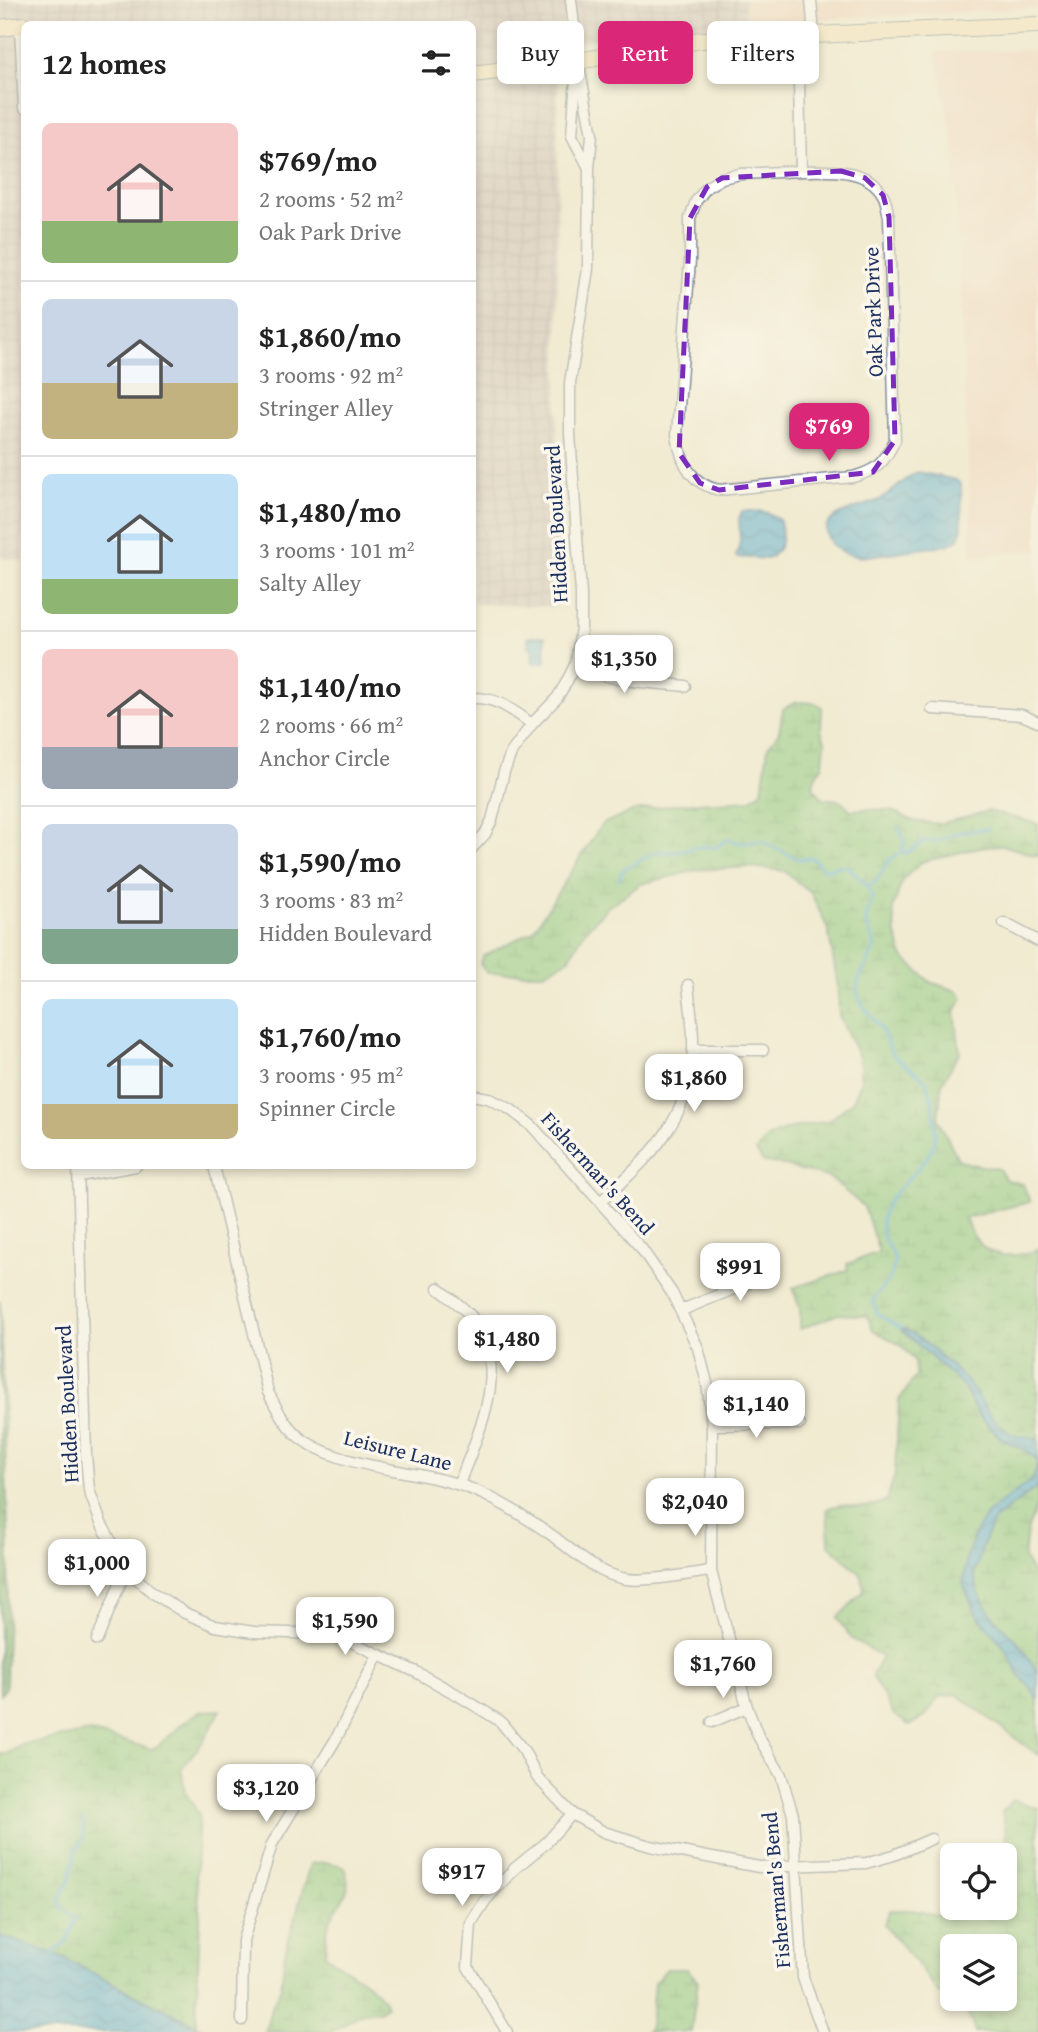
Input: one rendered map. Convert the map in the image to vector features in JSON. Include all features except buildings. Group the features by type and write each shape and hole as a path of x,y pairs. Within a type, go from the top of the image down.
{"main road":[{"path":"0,28 21,24"},
{"path":"819,34 1038,25"},
{"path":"584,60 707,40"},
{"path":"476,74 497,71"}],"street":[{"path":"571,0 573,21"},
{"path":"808,21 811,0"},
{"name":"Hidden Boulevard","path":"576,84 572,136 589,168"},
{"name":"Hidden Boulevard","path":"476,844 492,820 511,753 532,724 557,698 576,663 581,628 570,434 570,383 588,269 592,135 582,84"},
{"path":"801,171 804,84"},
{"name":"Oak Park Drive","path":"801,171 841,171 865,178 883,195 890,228 895,440 886,459 873,472 841,478 712,489 699,483 687,470 679,453 677,434 690,260 690,218 696,201 707,187 722,178 740,174 801,171"},
{"path":"576,663 588,671 606,677 685,687"},
{"path":"476,698 501,702 532,724"},
{"path":"932,709 1022,715 1038,722"},
{"path":"1004,923 1038,941"},
{"path":"600,1202 653,1153 674,1123 688,1083 693,1050 688,985"},
{"path":"693,1050 763,1050"},
{"name":"Fisherman's Bend","path":"476,1096 488,1098 510,1109 531,1126 641,1248 682,1310 698,1348 707,1383 712,1425 710,1571 747,1707 758,1736 780,1775 793,1815 803,1978 823,2032"},
{"path":"79,1171 102,1169"},
{"name":"Leisure Lane","path":"215,1169 268,1392 284,1422 305,1441 340,1458 459,1484 488,1496 551,1535 592,1567 626,1579 710,1571"},
{"name":"Hidden Boulevard","path":"79,1171 89,1490 101,1522 126,1569 153,1593 185,1613 215,1626 254,1632 323,1634 354,1643 456,1693 500,1721 524,1751 537,1777 572,1814 604,1832 650,1846 759,1867 866,1863 894,1855 931,1839"},
{"path":"682,1310 748,1283 756,1271 759,1259"},
{"path":"438,1288 471,1316 486,1341 492,1367 486,1408 459,1484"},
{"path":"712,1425 800,1424"},
{"path":"97,1640 126,1569"},
{"path":"242,2020 243,1940 272,1844 337,1739 378,1655"},
{"path":"712,1722 747,1707"},
{"path":"507,2032 468,1967 471,1923 485,1901 514,1869 546,1843 572,1814"}],"highlighted area":[{"path":"841,171 865,178 883,195 889,217 895,440 873,472 719,490 700,483 679,453 690,218 707,187 722,178"}],"shaded area":[{"path":"0,0 745,0 746,21 707,21 707,27 693,29 693,21 598,21 598,40 584,41 584,21 497,21 497,84 558,84 557,607 476,604 476,21 21,21 21,561 0,558"},
{"path":"745,0 1038,0 1038,8 746,21"},
{"path":"1038,50 1038,550 972,556 954,146 935,52"}],"green space":[{"path":"796,702 815,703 822,707 821,730 825,741 823,765 815,776 813,787 824,799 839,801 851,811 890,810 914,821 940,824 989,811 1038,824 1038,856 1002,845 980,847 922,862 903,879 893,908 896,934 903,957 930,982 958,991 963,998 955,1011 960,1052 942,1083 938,1119 958,1159 999,1169 1006,1180 1023,1184 1030,1202 965,1218 973,1235 983,1247 997,1254 1016,1255 1038,1249 1038,1440 1015,1437 1004,1431 953,1368 906,1329 902,1332 964,1387 976,1412 1001,1438 1036,1458 1037,1466 1033,1479 1006,1500 967,1556 977,1615 1003,1645 1038,1701 1038,1755 956,1694 939,1697 924,1718 909,1725 894,1715 872,1676 882,1657 851,1638 837,1618 864,1591 861,1574 829,1545 827,1509 842,1505 869,1506 887,1500 895,1474 899,1400 916,1376 915,1361 901,1345 873,1330 867,1316 838,1314 800,1329 800,1307 792,1288 848,1270 847,1264 879,1252 864,1207 830,1178 763,1162 756,1151 768,1137 787,1129 828,1121 853,1101 861,1081 859,1057 839,1016 838,986 828,929 811,893 784,871 751,867 697,870 641,884 609,906 584,932 569,959 544,973 487,973 480,964 483,956 533,931 602,824 635,811 679,804 750,800 762,791 768,747 779,732 783,709"},
{"path":"0,1301 9,1554 6,1688 0,1695"},
{"path":"1038,1486 1038,1501 1027,1531 1024,1558 1038,1579 1038,1673 1018,1642 988,1610 978,1592 974,1574 986,1536 995,1519"},
{"path":"221,1710 204,1740 181,1769 185,1791 199,1815 196,1875 200,1917 196,2025 53,1954 0,1936 0,1754 6,1754 24,1744 90,1732 152,1749 198,1713"},
{"path":"1012,1800 1038,1808 1038,2032 975,2032 966,2011 1017,2011 1017,1934 940,1934 940,1994 884,1925 890,1910 912,1910 940,1916 940,1920 1017,1920 1017,1843 1006,1843 1002,1812"},
{"path":"325,1862 343,1866 348,1884 344,1898 328,1926 325,1954 369,1985 386,2006 380,2011 362,2013 331,2032 265,2032 271,2008 281,1987 285,1953 310,1864"},
{"path":"667,1969 687,1969 698,1981 691,2032 646,2032 650,2026 654,1983"}],"water":[{"path":"918,472 956,480 961,484 962,528 959,539 947,545 862,557 843,552 832,544 826,531 833,519 877,501"},
{"path":"742,511 767,513 780,521 781,542 768,559 736,557"},
{"path":"545,636 546,662 533,663 528,637"},
{"path":"900,1328 925,1343 954,1368 1004,1429 1014,1435 1038,1440 1038,1486 995,1519 986,1536 974,1574 978,1592 988,1610 1018,1642 1038,1673 1038,1701 1003,1645 977,1615 963,1584 967,1556 978,1527 990,1511 1033,1479 1036,1459 1001,1438 976,1412 964,1387"},
{"path":"0,1936 53,1953 209,2032 0,2032"}],"waterway":[{"path":"898,827 905,841 901,853"},
{"path":"868,887 877,880 890,859 925,841 938,841 960,832 989,829"},
{"path":"619,878 623,870 658,851 715,848 727,840 744,843 761,841 798,859 813,858 824,870 839,866 849,867 869,890 872,902 866,920 874,945 858,981 858,995 881,1029 893,1054 926,1082 935,1122 934,1143 928,1155 890,1200 883,1213 881,1231 895,1261 891,1277 873,1300 877,1314 900,1328"},
{"path":"53,1953 68,1940 76,1918 62,1908 59,1899 69,1883 76,1850 83,1839 83,1819"}]}
